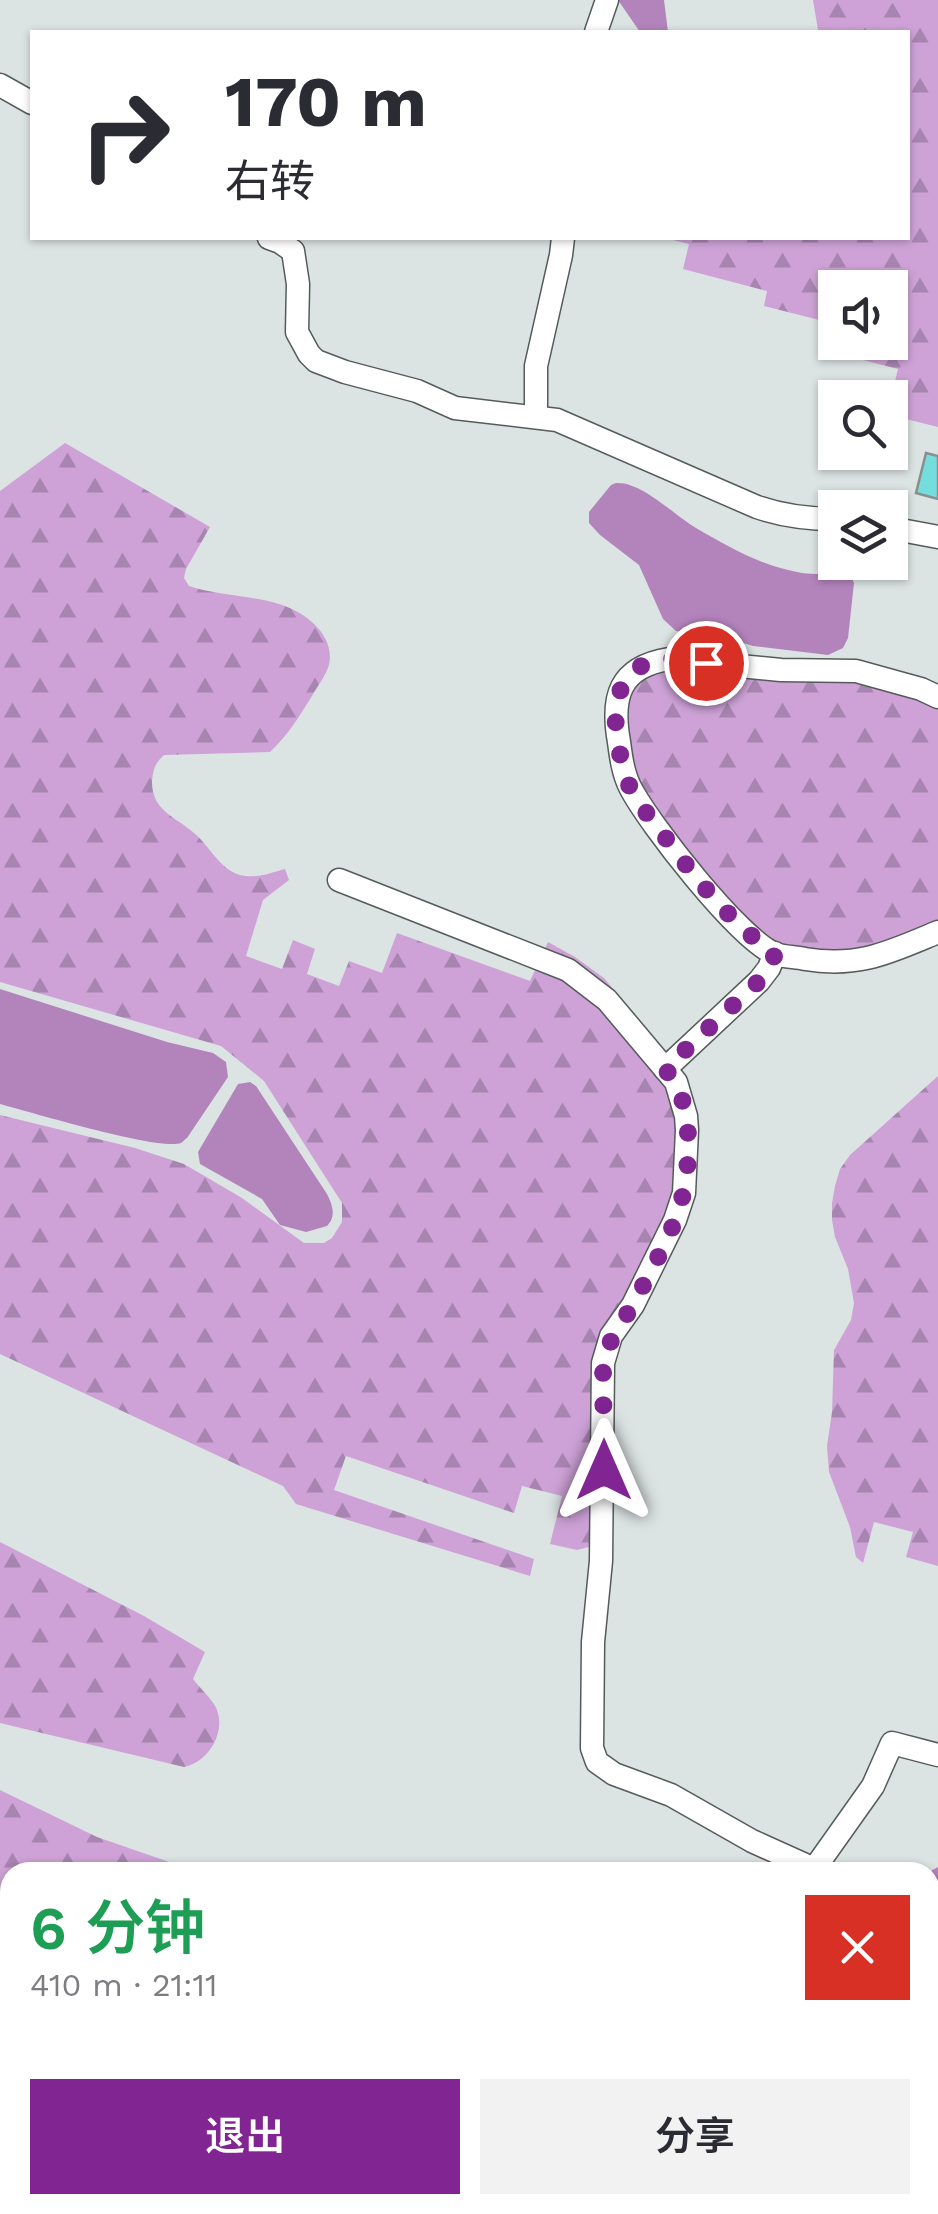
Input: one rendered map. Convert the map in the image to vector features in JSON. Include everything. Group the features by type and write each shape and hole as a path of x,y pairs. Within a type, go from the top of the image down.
{"street":[{"path":"597,30 607,0"},
{"path":"0,85 30,102"},
{"path":"274,240 293,251 298,284 297,332 316,361 416,391 456,408 557,420 757,507 777,514 818,518"},
{"path":"536,416 536,366 563,240"},
{"path":"908,531 938,537"},
{"path":"938,697 856,670 781,670 669,659 641,666 629,676 621,688 614,717 628,785 692,874 728,914 775,954 826,962 854,961 876,958 938,932"},
{"path":"339,880 568,970 607,1000 679,1089 686,1116 684,1193 675,1220 632,1305 611,1336 603,1364 602,1561 593,1642 592,1748 597,1762 614,1774 672,1794 795,1862"},
{"path":"665,1069 759,981 775,954"},
{"path":"819,1862 873,1786 892,1743 938,1755"}],"green space":[{"path":"813,0 938,0 938,427 908,420 908,380 895,380 898,369 863,360 908,360 908,270 818,270 818,320 764,306 767,291 683,269 689,244 673,240 910,240 910,30 818,30"},
{"path":"65,443 210,527 186,569 184,578 189,586 292,609 318,628 329,647 325,675 293,726 270,752 164,755 154,770 153,792 161,807 200,838 226,868 252,876 285,869 289,880 263,900 246,956 282,969 293,940 315,949 307,974 339,986 349,961 382,973 397,933 530,981 548,942 604,978 666,1053 680,1167 666,1221 604,1333 596,1545 577,1550 550,1544 562,1496 522,1486 514,1513 346,1456 334,1490 534,1559 530,1576 296,1504 283,1486 0,1354 0,1115 184,1164 242,1198 304,1243 324,1243 342,1222 342,1203 264,1081 221,1046 0,982 0,491"},
{"path":"669,664 837,674 938,702 938,927 875,953 777,949 696,871 629,770 626,690"},
{"path":"938,1076 938,1566 906,1557 913,1532 874,1522 863,1563 856,1557 850,1527 829,1472 827,1446 834,1350 851,1320 854,1303 848,1269 835,1237 832,1203 840,1169 850,1155"},
{"path":"0,1542 205,1652 193,1679 214,1704 219,1723 214,1743 202,1758 184,1767 0,1723"},
{"path":"0,1790 97,1837 169,1862 0,1862"}],"shaded area":[{"path":"618,0 664,0 668,30 639,30"},
{"path":"611,485 636,487 696,528 758,560 818,574 818,580 852,580 848,638 843,648 828,655 676,631 663,619 639,565 589,523 589,512"},
{"path":"0,989 213,1053 226,1062 228,1077 181,1143 122,1136 0,1104"},
{"path":"250,1082 327,1194 333,1214 327,1226 306,1232 280,1225 262,1199 200,1164 198,1152 238,1084"}],"building":[{"path":"926,453 938,456 938,499 916,493"}],"route":[{"path":"604,1470 606,1349 675,1220 684,1193 686,1116 676,1082 665,1069 759,981 775,954 728,914 692,874 642,806 624,772 614,717 621,688 629,676 651,662 669,659 706,663"}]}
